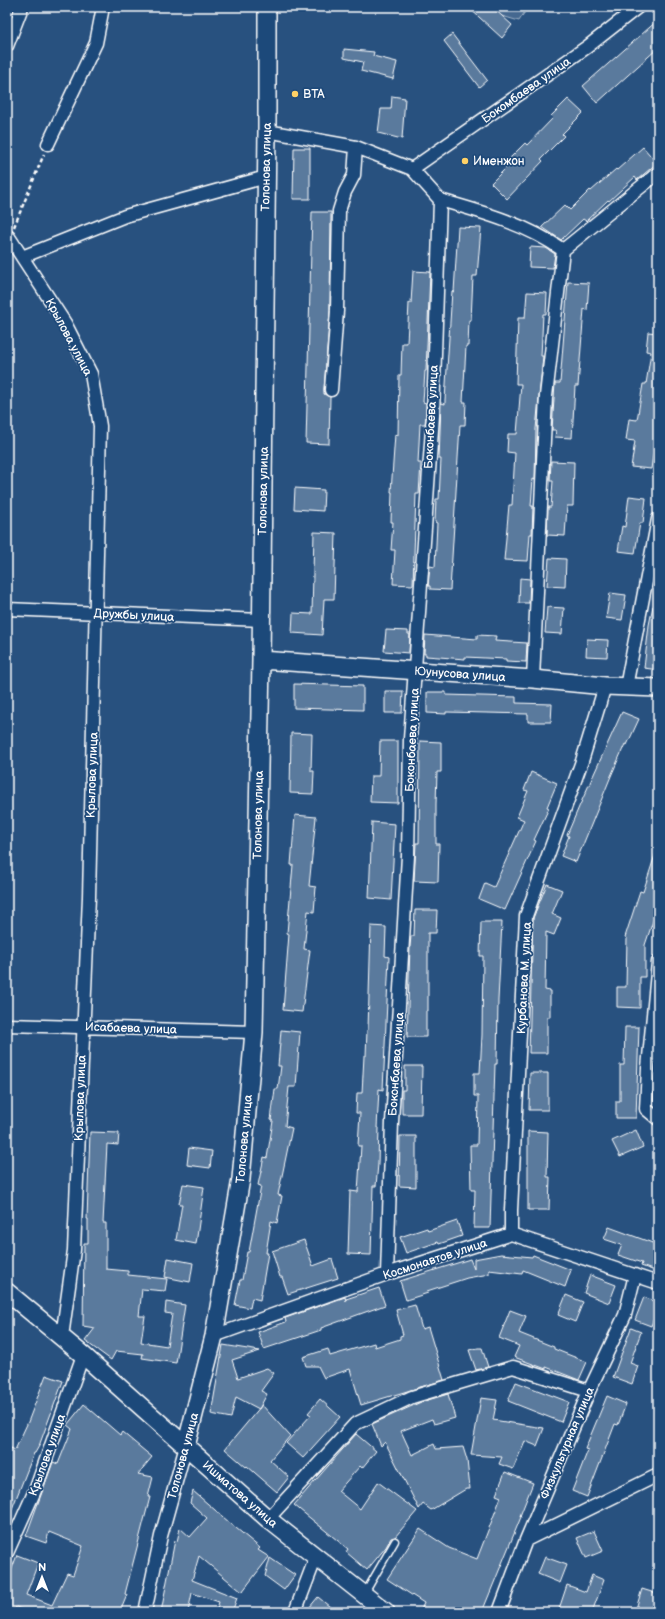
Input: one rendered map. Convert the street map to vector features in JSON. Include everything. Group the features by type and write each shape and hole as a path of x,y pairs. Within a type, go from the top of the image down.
{"main road":[{"name":"Толонова улица","path":"186,1446 214,1336 241,1179 254,1032 262,620 267,7"},
{"name":"Юунусова улица","path":"261,660 533,679 605,686 658,688"},
{"name":"Ишматова улица","path":"7,1292 83,1355 268,1519 386,1612"}],"street":[{"path":"7,46 22,7"},
{"path":"48,144 96,43 103,7"},
{"name":"Бокомбаева улица","path":"412,169 587,48 638,7"},
{"path":"267,131 356,146 412,169 440,200 476,210 529,230 563,250"},
{"path":"331,390 337,311 339,211 345,192 354,175 356,146"},
{"path":"533,679 546,396 563,250 658,173"},
{"path":"22,257 125,216 266,177"},
{"name":"Боконбаева улица","path":"387,1274 392,1122 408,856 410,739 416,671 432,415 440,200"},
{"name":"Крылова улица","path":"8,237 64,323 91,374 100,426 97,613 89,897 74,1250 62,1337"},
{"path":"626,687 658,520"},
{"name":"Дружбы улица","path":"7,609 262,620"},
{"name":"Курбанова М. улица","path":"511,1234 526,916 582,761 605,686"},
{"path":"658,962 648,1068 646,1109 658,1119"},
{"name":"Исабаева улица","path":"7,1025 254,1032"},
{"path":"511,1234 658,1284"},
{"name":"Космонавтов улица","path":"214,1336 387,1274 511,1234"},
{"name":"Физкультурная улица","path":"499,1612 526,1540 590,1391 625,1315 635,1275"},
{"name":"Крылова улица","path":"7,1553 36,1488 83,1355"},
{"path":"268,1519 355,1424 412,1397 513,1367 590,1391"},
{"name":"Толонова улица","path":"145,1612 161,1536 186,1446"},
{"path":"526,1540 658,1475"},
{"path":"295,1612 316,1557"}],"lane":[{"path":"364,1594 395,1541"}],"path":[{"path":"8,237 48,144"}],"shaded area":[{"path":"485,7 528,7 519,21 502,16"}],"building":[{"path":"468,7 492,7 512,25 502,38"},
{"path":"658,20 658,48 597,103 583,86"},
{"path":"452,34 487,80 479,87 444,41"},
{"path":"344,49 374,52 373,56 397,62 393,79 361,71 363,62 344,58"},
{"path":"392,96 405,98 402,139 378,133 381,109 391,109"},
{"path":"568,99 583,113 562,134 564,136 541,159 543,161 507,199 491,183 508,166 505,163 525,143 527,145 553,118 551,116"},
{"path":"643,147 657,163 637,180 635,177 586,221 583,219 561,240 542,227 565,205 570,210 590,190 591,191 616,169 617,170"},
{"path":"294,148 310,148 310,199 293,199"},
{"path":"312,212 331,212 330,311 324,389 324,394 330,397 329,444 306,443"},
{"path":"458,227 481,228 477,276 473,276 471,320 469,320 468,346 466,346 463,402 466,402 465,425 460,425 450,590 430,589 430,586 428,586 430,566 435,567 437,523 435,522 436,499 439,499 441,459 439,459 441,403 445,404 452,291 454,292"},
{"path":"530,247 546,248 555,254 553,268 529,267"},
{"path":"413,271 430,272 426,371 423,402 426,403 426,415 425,424 420,424 418,463 421,463 419,494 416,494 413,585 393,584 395,550 391,550 393,522 391,522 391,492 395,434 398,435 399,375 401,375 402,343 407,343 409,303 411,303"},
{"path":"568,282 589,283 587,310 584,309 578,386 575,386 572,438 555,437 556,430 552,430 555,383 560,383"},
{"path":"527,292 547,293 546,314 543,314 541,356 543,356 536,429 535,480 533,479 531,506 533,506 532,534 530,534 528,561 504,560 509,505 512,505 515,453 507,452 508,434 517,434 521,384 516,384 518,318 525,318"},
{"path":"648,332 658,333 658,423 651,469 631,467 635,441 626,440 629,419 637,420 643,384 646,384 651,352 646,351"},
{"path":"551,461 574,462 573,506 567,506 565,536 547,535 548,507 551,507 553,481 550,481"},
{"path":"295,488 324,490 323,511 294,509"},
{"path":"629,496 646,498 643,523 640,523 635,553 618,551 622,526 625,527"},
{"path":"314,532 336,533 334,599 324,599 322,635 292,633 293,613 312,614"},
{"path":"549,558 566,559 565,587 547,586"},
{"path":"520,578 530,579 529,603 519,603"},
{"path":"610,593 626,595 622,620 606,618"},
{"path":"653,606 658,606 658,670 644,668 649,625"},
{"path":"547,607 564,608 562,634 545,633"},
{"path":"386,630 408,631 408,634 410,634 409,653 384,651"},
{"path":"425,635 477,639 477,635 496,636 495,641 527,643 526,662 506,661 506,659 465,657 465,659 426,656 426,654 424,654"},
{"path":"587,639 608,640 607,657 586,656"},
{"path":"294,684 363,686 363,710 294,708"},
{"path":"385,691 403,691 402,713 385,713"},
{"path":"427,692 446,692 446,695 516,697 516,703 552,704 551,722 528,722 528,714 427,713"},
{"path":"622,712 639,719 627,745 625,744 576,862 561,856 569,836 567,835"},
{"path":"291,733 312,734 311,771 314,771 313,794 290,793"},
{"path":"380,741 398,741 398,803 370,802 371,776 379,776"},
{"path":"420,741 441,742 441,772 437,772 436,804 436,844 439,844 438,882 414,881 416,843 419,843"},
{"path":"531,772 557,783 547,807 549,808 534,840 536,841 505,910 479,899 485,883 494,887 524,820 517,817 528,791 524,790"},
{"path":"295,815 316,817 309,886 316,887 314,912 308,911 304,949 310,950 302,1012 283,1010 289,934 287,933 293,865 291,865"},
{"path":"372,822 395,824 391,900 369,898"},
{"path":"656,852 658,853 658,906 645,945 645,977 640,977 640,1008 617,1007 617,987 626,987 627,938 625,937 640,891 643,892"},
{"path":"547,884 562,890 552,914 561,918 554,935 546,932 545,990 550,991 550,1017 547,1017 547,1053 529,1053 533,918"},
{"path":"415,910 437,910 436,933 428,933 428,1011 426,1011 426,1037 407,1037 410,946 411,936 414,936"},
{"path":"481,922 502,922 498,1000 497,1064 495,1064 490,1228 474,1228 475,1190 471,1190 470,1145 477,1145 478,1096 474,1096 474,1073 480,1073 482,1035 483,956 480,956"},
{"path":"371,926 386,927 385,956 389,957 383,1090 379,1089 377,1128 379,1128 378,1164 376,1186 373,1186 371,1255 348,1254 350,1191 358,1192 361,1146 358,1146 360,1113 356,1113 357,1093 362,1093 364,1056 366,1056"},
{"path":"625,1027 639,1027 636,1118 616,1118 616,1101 620,1101 620,1065 624,1065"},
{"path":"281,1030 300,1032 296,1087 289,1087 285,1126 292,1128 278,1195 282,1196 277,1223 271,1221 266,1253 268,1253 260,1300 252,1298 250,1308 235,1305 240,1280 242,1280 247,1252 249,1252 261,1186 258,1185 264,1157 267,1158 273,1121 271,1120 275,1089 278,1089 281,1066 278,1066"},
{"path":"405,1066 422,1066 421,1114 402,1114 402,1090 405,1090"},
{"path":"530,1073 548,1073 548,1110 529,1110"},
{"path":"636,1130 643,1147 620,1157 612,1141"},
{"path":"528,1131 548,1132 547,1177 550,1177 549,1210 528,1210"},
{"path":"90,1132 119,1133 118,1145 107,1144 103,1223 106,1223 106,1269 128,1271 128,1275 167,1279 165,1291 142,1289 139,1316 145,1316 141,1342 167,1346 172,1314 165,1313 166,1302 185,1305 176,1363 142,1358 143,1354 116,1351 111,1360 85,1341 95,1328 83,1326 84,1243 88,1243 87,1219"},
{"path":"400,1136 416,1136 416,1187 399,1186"},
{"path":"189,1148 212,1151 210,1168 187,1165"},
{"path":"183,1184 204,1187 196,1244 176,1240 182,1204 179,1204"},
{"path":"457,1221 462,1236 439,1244 438,1242 406,1253 400,1237 427,1228 428,1231"},
{"path":"609,1227 658,1245 658,1272 641,1266 642,1263 618,1255 622,1245 604,1239"},
{"path":"304,1240 313,1266 332,1259 338,1278 288,1294 282,1277 280,1277 272,1251"},
{"path":"501,1254 532,1257 533,1255 571,1270 565,1287 523,1270 522,1274 489,1270 489,1274 467,1278 427,1291 428,1293 406,1300 400,1281 470,1259 474,1269 474,1259"},
{"path":"168,1258 193,1263 190,1282 165,1277"},
{"path":"590,1275 616,1285 609,1303 584,1293"},
{"path":"379,1288 385,1305 321,1328 321,1330 264,1349 258,1332 286,1322 285,1318 345,1297 346,1301 346,1299"},
{"path":"566,1295 583,1302 575,1322 558,1315"},
{"path":"644,1297 658,1303 658,1308 651,1326 635,1320"},
{"path":"415,1305 422,1329 428,1327 444,1380 361,1405 350,1369 324,1378 318,1366 306,1366 303,1357 328,1349 330,1356 374,1343 375,1347 400,1339 400,1336 403,1335 396,1310"},
{"path":"510,1310 526,1316 519,1333 587,1362 579,1380 546,1367 546,1369 514,1357 519,1346 499,1338"},
{"path":"631,1328 641,1332 630,1363 638,1366 632,1384 613,1377"},
{"path":"223,1345 260,1351 232,1360 238,1378 267,1368 274,1373 261,1391 267,1394 259,1409 236,1397 231,1418 211,1414"},
{"path":"482,1348 488,1367 476,1370 469,1350"},
{"path":"46,1375 63,1381 39,1446 34,1453 7,1519 7,1446 15,1450 28,1422"},
{"path":"516,1382 569,1402 561,1422 508,1401"},
{"path":"448,1394 455,1418 434,1424 432,1419 401,1431 412,1455 434,1444 436,1449 463,1447 467,1460 470,1489 466,1489 431,1510 423,1504 419,1509 385,1442 381,1446 372,1424 421,1402"},
{"path":"607,1396 626,1404 618,1425 615,1424 587,1497 572,1491 588,1450 585,1449"},
{"path":"481,1398 497,1400 493,1420 544,1428 537,1446 525,1441 513,1469 499,1464 502,1457 471,1455"},
{"path":"320,1399 340,1417 303,1458 286,1443 311,1415 308,1413"},
{"path":"84,1404 120,1435 122,1432 152,1457 138,1474 153,1477 148,1497 150,1497 125,1594 127,1595 120,1612 84,1612 71,1607 69,1612 30,1612 16,1607 14,1612 7,1612 7,1582 17,1555 38,1563 26,1595 52,1605 67,1573 73,1575 83,1546 49,1532 46,1543 26,1536 53,1462 58,1464 72,1429 67,1425"},
{"path":"262,1405 290,1436 270,1460 289,1477 277,1492 225,1449"},
{"path":"356,1434 376,1451 362,1468 360,1466 338,1491 360,1509 378,1482 417,1511 395,1537 391,1538 386,1547 367,1570 346,1552 348,1549 294,1505"},
{"path":"505,1472 533,1483 520,1516 521,1517 482,1612 420,1612 424,1603 387,1579 420,1529 449,1548 477,1559 501,1497 496,1495"},
{"path":"193,1491 260,1548 258,1550 269,1557 242,1592 199,1556 192,1580 237,1598 232,1612 216,1612 219,1602 192,1593 188,1612 161,1612 175,1540 177,1542 180,1528 190,1537 207,1518 190,1503"},
{"path":"594,1531 603,1551 586,1558 577,1538"},
{"path":"545,1557 567,1565 560,1583 538,1574"},
{"path":"270,1558 295,1575 284,1590 265,1576"},
{"path":"592,1575 604,1580 592,1612 568,1612 559,1609 567,1585 586,1592"},
{"path":"642,1589 658,1594 658,1612 635,1612"},
{"path":"318,1597 336,1612 316,1612 309,1608"}],"place":[{"name":"BTA","path":"295,94"},
{"name":"Именжон","path":"465,161"}]}
